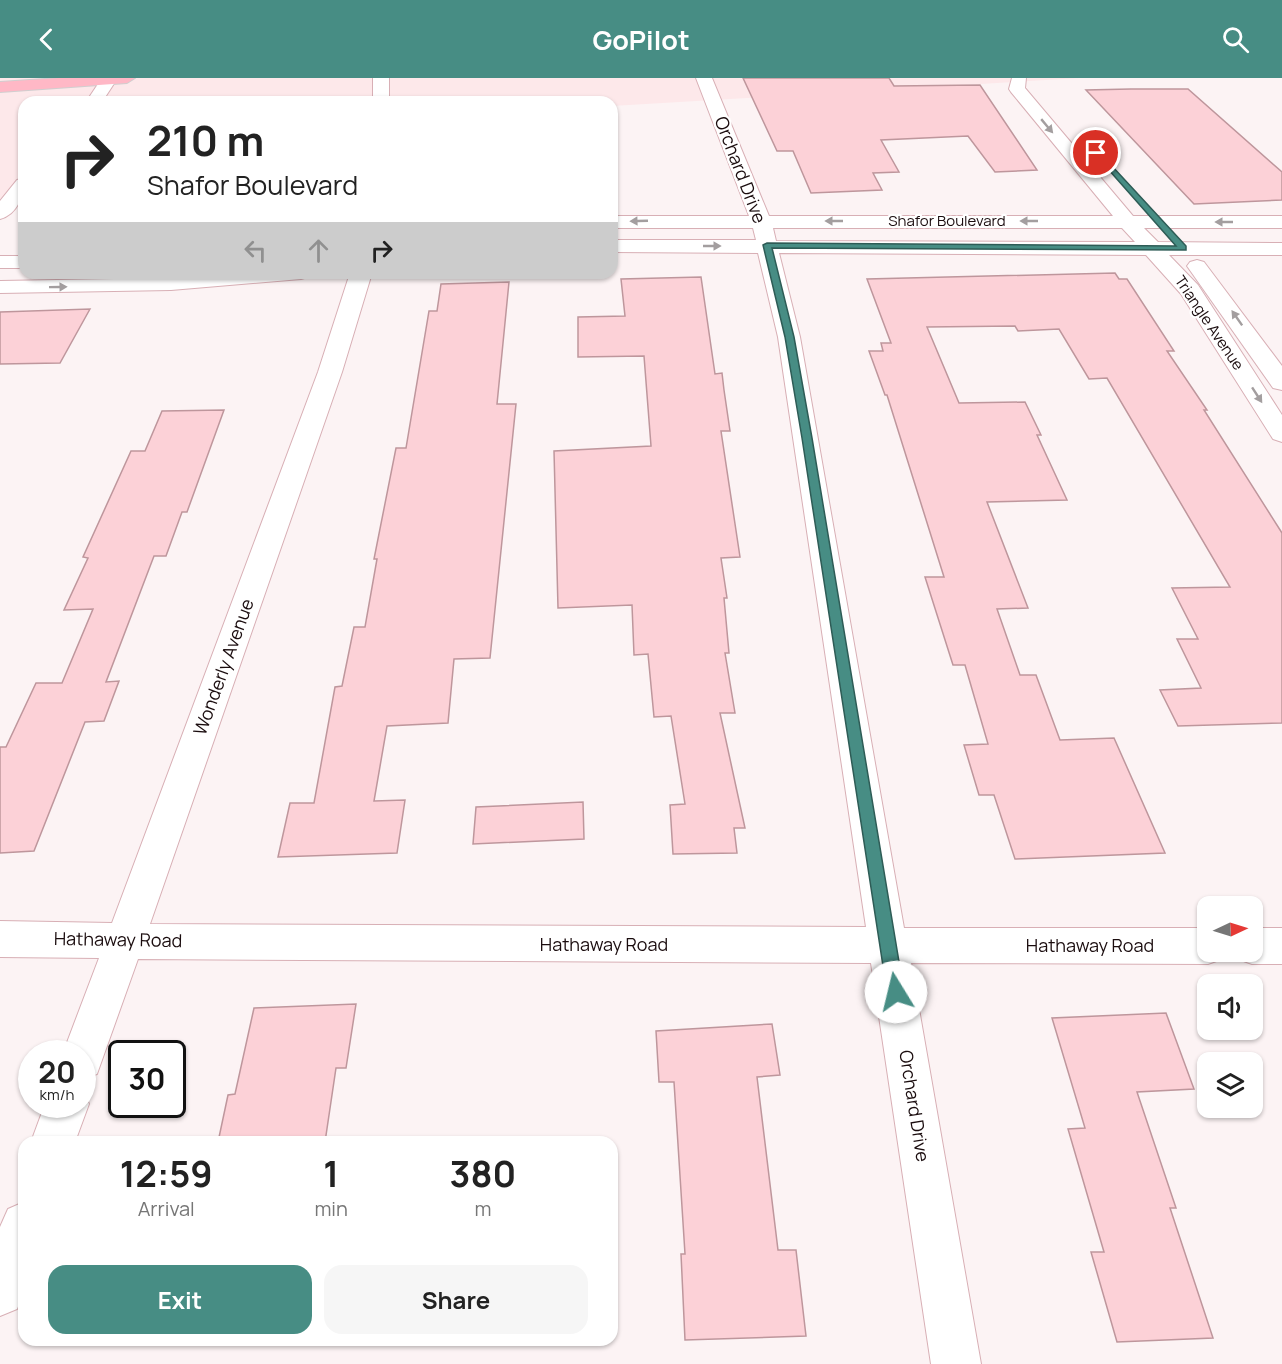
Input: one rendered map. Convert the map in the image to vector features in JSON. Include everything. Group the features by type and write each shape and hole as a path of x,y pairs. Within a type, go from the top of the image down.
{"main road":[{"path":"0,87 127,78"}],"street":[{"path":"381,78 381,96"},
{"name":"Orchard Drive","path":"704,78 764,233 789,337 956,1364"},
{"name":"Triangle Avenue","path":"1096,153 1035,85 1019,78 1017,89 1127,221 1190,290 1282,434"},
{"path":"98,96 109,79"},
{"path":"0,213 18,191"},
{"name":"Triangle Avenue","path":"1141,204 1183,248 1231,310 1282,383"},
{"name":"Shafor Boulevard","path":"618,245 764,233 1127,221 1282,222"},
{"name":"Shafor Boulevard","path":"618,222 764,233 1152,248 1282,249"},
{"path":"0,262 18,262"},
{"path":"0,287 171,284 230,279"},
{"name":"Wonderly Avenue","path":"89,1040 330,372 359,279"},
{"name":"Hathaway Road","path":"0,939 279,944 1197,946"},
{"path":"1263,946 1282,946"},
{"path":"55,1136 62,1118"},
{"path":"0,1292 18,1242"}],"shaded area":[{"path":"0,78 1080,78 618,106 618,96 18,96 18,198 12,198 0,213"}],"building":[{"path":"743,78 889,78 894,86 980,85 1037,170 995,172 968,136 881,140 899,172 873,173 882,190 811,193 793,151 777,151"},
{"path":"1188,89 1282,172 1282,200 1194,204 1086,90"},
{"path":"1115,273 1119,279 1127,279 1174,351 1167,351 1207,410 1204,410 1282,533 1282,723 1178,726 1160,690 1201,688 1177,639 1198,639 1172,588 1230,587 1107,378 1089,379 1059,329 1018,331 1015,326 927,327 959,403 1025,402 1041,435 1037,435 1067,500 987,502 1028,608 997,609 1020,675 1036,675 1060,740 1114,738 1165,853 1015,859 994,795 979,795 964,745 988,744 965,665 953,665 925,577 944,577 887,395 885,395 869,351 883,351 881,343 891,343 867,279"},
{"path":"701,277 715,374 722,373 730,431 721,431 740,557 721,558 727,598 724,598 729,653 725,653 735,713 720,713 745,828 734,828 737,853 673,854 670,805 685,804 671,716 654,717 648,654 634,655 632,605 558,608 554,451 651,446 644,356 578,357 578,317 625,316 621,279"},
{"path":"509,282 497,404 516,404 490,658 454,659 448,723 387,726 374,801 405,800 397,853 278,857 290,803 314,803 335,687 342,686 354,627 365,627 377,559 374,559 396,448 406,448 429,311 437,311 441,284"},
{"path":"90,309 60,363 0,364 0,312"},
{"path":"224,410 187,512 182,512 166,556 154,556 106,682 119,681 104,721 85,722 34,851 0,853 0,747 6,747 36,683 62,683 93,609 64,610 88,558 83,557 131,451 145,451 162,411"},
{"path":"583,802 584,839 473,844 476,807"},
{"path":"356,1004 346,1068 336,1068 326,1136 219,1136 228,1095 235,1094 254,1008"},
{"path":"1166,1013 1194,1089 1137,1092 1176,1208 1170,1208 1213,1338 1117,1342 1091,1252 1104,1252 1068,1129 1085,1128 1052,1018"},
{"path":"772,1024 780,1075 757,1077 778,1250 796,1250 806,1336 685,1340 681,1254 685,1254 674,1082 659,1082 656,1031"}],"route":[{"path":"896,992 807,438 789,337 767,245 1183,248 1096,153"}]}
